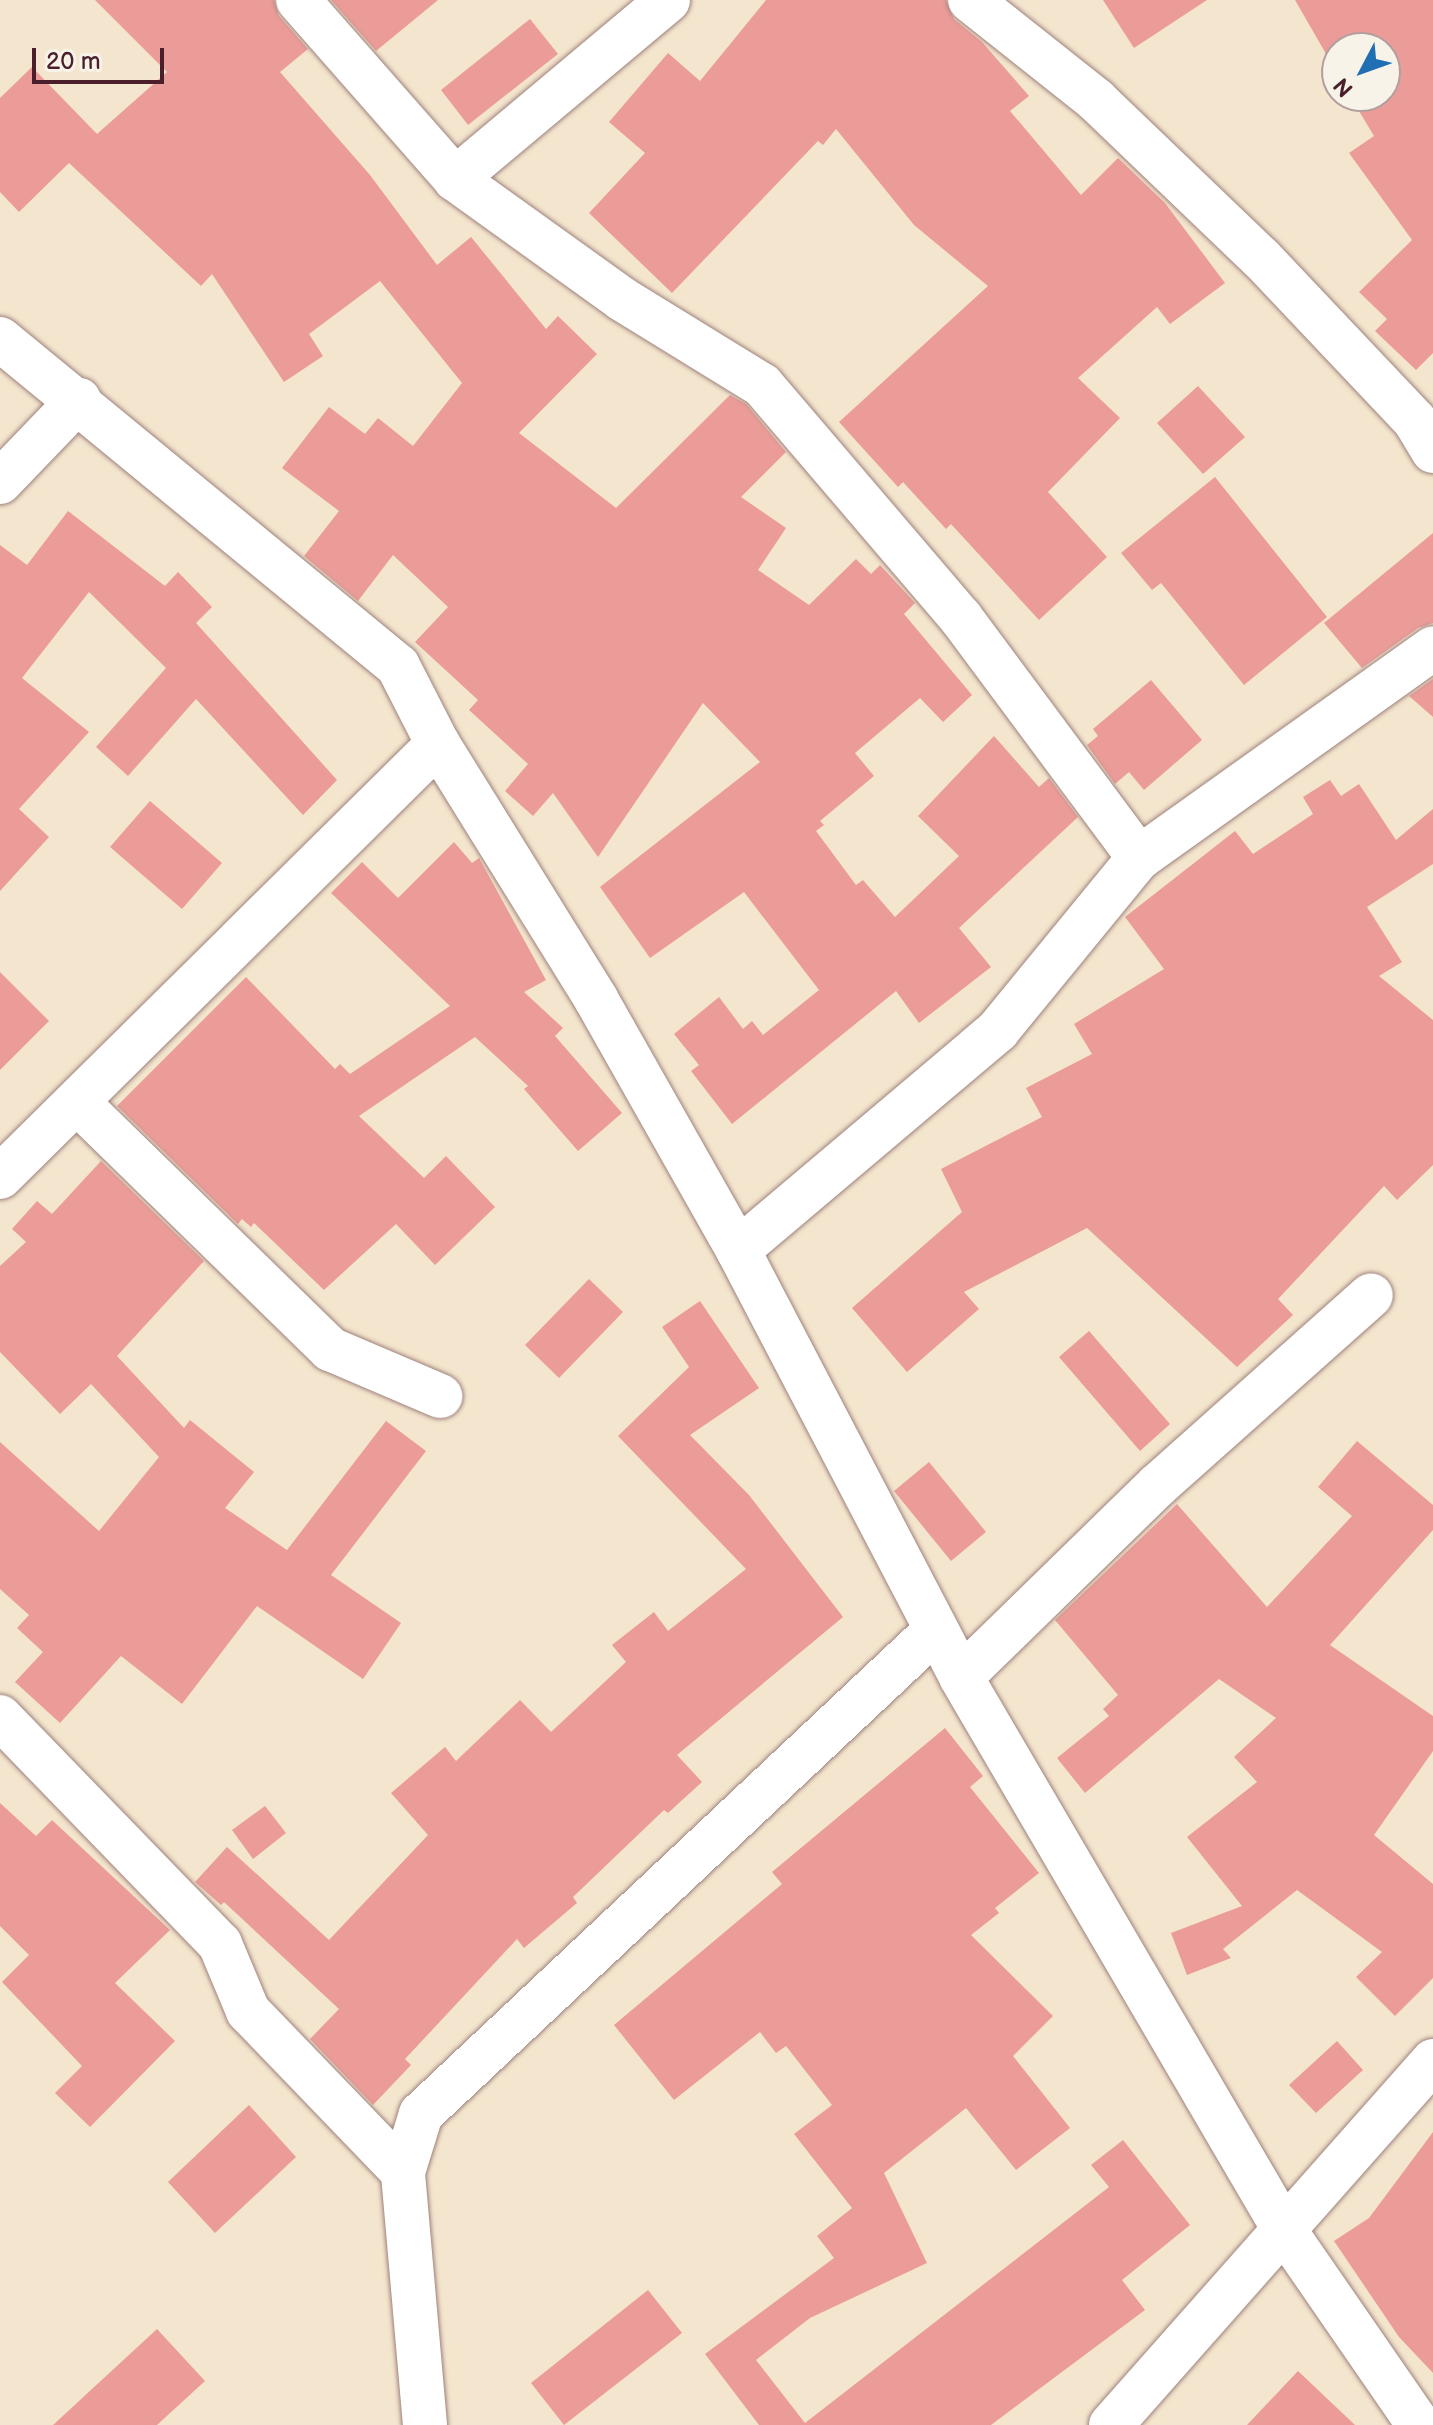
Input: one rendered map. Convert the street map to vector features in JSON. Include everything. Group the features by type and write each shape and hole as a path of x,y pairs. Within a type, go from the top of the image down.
{"street":[{"path":"298,0 455,179 622,299 762,385 961,618 1139,858"},
{"path":"455,179 668,0"},
{"path":"970,0 1096,100 1261,258 1415,421 1433,451"},
{"path":"0,339 79,400 398,666 438,744 596,999 738,1250 961,1677 1285,2231 1419,2425"},
{"path":"0,482 79,400"},
{"path":"738,1250 998,1030 1139,858 1433,648"},
{"path":"0,1177 438,744"},
{"path":"77,1102 330,1349 440,1396"},
{"path":"961,1677 1158,1485 1371,1295"},
{"path":"425,2425 403,2172 421,2114 935,1631"},
{"path":"0,1717 220,1944 248,2011 403,2172"},
{"path":"1111,2425 1433,2061"}],"building":[{"path":"95,0 274,0 279,16 308,49 280,72 370,175 437,265 471,237 546,329 558,316 597,354 519,433 616,508 730,395 746,404 786,452 741,497 786,528 758,570 809,605 856,559 871,574 880,565 915,603 904,614 972,695 943,722 920,698 855,753 874,776 820,821 824,825 816,831 856,885 863,880 895,917 959,856 918,816 994,736 1039,787 1049,778 1078,817 959,928 991,967 919,1023 896,991 732,1124 691,1071 699,1065 674,1034 719,997 743,1029 752,1021 763,1035 819,990 744,892 650,958 600,887 760,762 703,703 598,857 553,793 533,816 505,791 528,764 469,710 478,700 415,642 448,607 393,555 358,601 304,556 339,511 282,468 329,407 365,434 378,418 413,446 462,383 380,281 309,334 323,356 284,382 212,274 201,286 69,163 19,212 0,192 0,98 32,67 97,134 167,72"},
{"path":"331,0 438,0 376,51"},
{"path":"766,0 946,0 954,19 982,42 1029,96 1010,111 1081,195 1118,158 1165,203 1225,283 1170,324 1157,307 1078,378 1120,418 1048,492 1107,557 1039,620 951,524 946,529 903,482 898,487 839,422 988,286 914,225 836,129 823,145 818,141 672,293 589,213 645,153 609,122 668,53 700,81"},
{"path":"1103,0 1207,0 1134,48"},
{"path":"1295,0 1433,0 1433,353 1416,370 1375,331 1387,319 1359,292 1412,240 1349,153 1374,136 1360,112 1401,112 1401,32 1321,32 1321,45"},
{"path":"530,19 558,54 468,125 441,90"},
{"path":"1198,386 1245,437 1203,474 1157,423"},
{"path":"1215,477 1327,617 1244,685 1161,583 1152,590 1121,553"},
{"path":"68,511 165,586 178,572 212,607 196,623 337,780 303,815 196,699 128,776 96,747 166,668 89,592 22,678 89,732 19,809 49,837 0,891 0,545 27,565"},
{"path":"1433,533 1433,623 1418,628 1362,668 1324,623"},
{"path":"1433,679 1433,717 1409,696"},
{"path":"1151,680 1202,740 1144,790 1129,772 1115,784 1087,745 1098,736 1093,729"},
{"path":"1330,780 1341,796 1359,784 1396,840 1433,809 1433,864 1367,907 1402,962 1379,976 1433,1020 1433,1165 1397,1200 1384,1186 1278,1299 1293,1315 1237,1367 1087,1228 964,1292 979,1309 907,1372 852,1308 962,1212 941,1169 1042,1117 1026,1088 1092,1054 1074,1024 1164,969 1125,917 1235,831 1253,854 1313,814 1303,797"},
{"path":"150,801 222,863 182,909 110,847"},
{"path":"454,842 472,863 479,858 546,980 524,992 563,1028 555,1036 622,1113 578,1151 524,1089 528,1086 475,1037 359,1116 424,1178 446,1156 495,1207 435,1265 396,1224 324,1290 254,1223 251,1227 242,1219 238,1224 117,1106 246,977 335,1069 340,1064 350,1074 450,1006 331,893 362,862 398,898"},
{"path":"0,972 49,1021 0,1070"},
{"path":"101,1161 204,1261 117,1356 184,1428 190,1420 254,1472 225,1508 287,1550 386,1421 426,1451 331,1575 401,1623 363,1679 257,1606 182,1704 121,1656 60,1723 15,1682 43,1652 17,1628 29,1615 0,1589 0,1442 99,1531 159,1457 91,1384 60,1414 0,1352 0,1266 26,1242 12,1229 37,1201 52,1214"},
{"path":"589,1279 623,1312 559,1378 525,1345"},
{"path":"700,1301 759,1388 690,1435 749,1495 843,1617 677,1755 702,1782 668,1813 664,1810 573,1897 577,1903 524,1948 517,1939 405,2059 411,2065 373,2105 310,2039 339,2009 224,1902 221,1905 195,1882 227,1847 329,1940 428,1835 391,1793 445,1747 456,1761 520,1700 551,1732 626,1662 612,1645 654,1612 668,1631 746,1569 618,1436 689,1367 662,1327"},
{"path":"1089,1331 1170,1424 1140,1451 1059,1357"},
{"path":"1357,1441 1433,1505 1433,1530 1330,1645 1433,1716 1433,1751 1374,1835 1433,1884 1433,1978 1395,2016 1356,1977 1382,1952 1297,1890 1223,1949 1231,1958 1187,1975 1171,1933 1242,1906 1187,1837 1257,1782 1234,1757 1276,1718 1219,1679 1085,1793 1057,1758 1109,1716 1103,1709 1118,1695 1055,1620 1177,1504 1267,1607 1352,1516 1318,1487"},
{"path":"929,1462 986,1532 951,1561 894,1491"},
{"path":"945,1728 983,1776 970,1787 1039,1873 995,1908 999,1913 971,1935 1053,2016 1013,2056 1070,2128 1016,2170 966,2108 884,2173 927,2263 810,2318 756,2360 805,2423 1109,2187 1091,2165 1123,2140 1190,2225 1122,2280 1145,2310 991,2425 759,2425 705,2354 834,2258 817,2236 852,2208 794,2134 832,2105 786,2046 776,2053 760,2032 674,2100 614,2025 782,1884 772,1872"},
{"path":"0,1803 36,1836 52,1820 170,1930 115,1983 175,2041 90,2127 55,2093 82,2066 2,1982 29,1955 0,1926"},
{"path":"265,1806 286,1833 253,1859 232,1830"},
{"path":"1337,2041 1363,2070 1316,2113 1289,2085"},
{"path":"249,2105 296,2157 215,2233 168,2182"},
{"path":"1433,2132 1433,2373 1399,2337 1334,2241 1369,2218"},
{"path":"648,2290 682,2333 564,2425 531,2383"},
{"path":"157,2329 205,2381 157,2425 53,2425"},
{"path":"1298,2371 1355,2425 1247,2425"}]}
